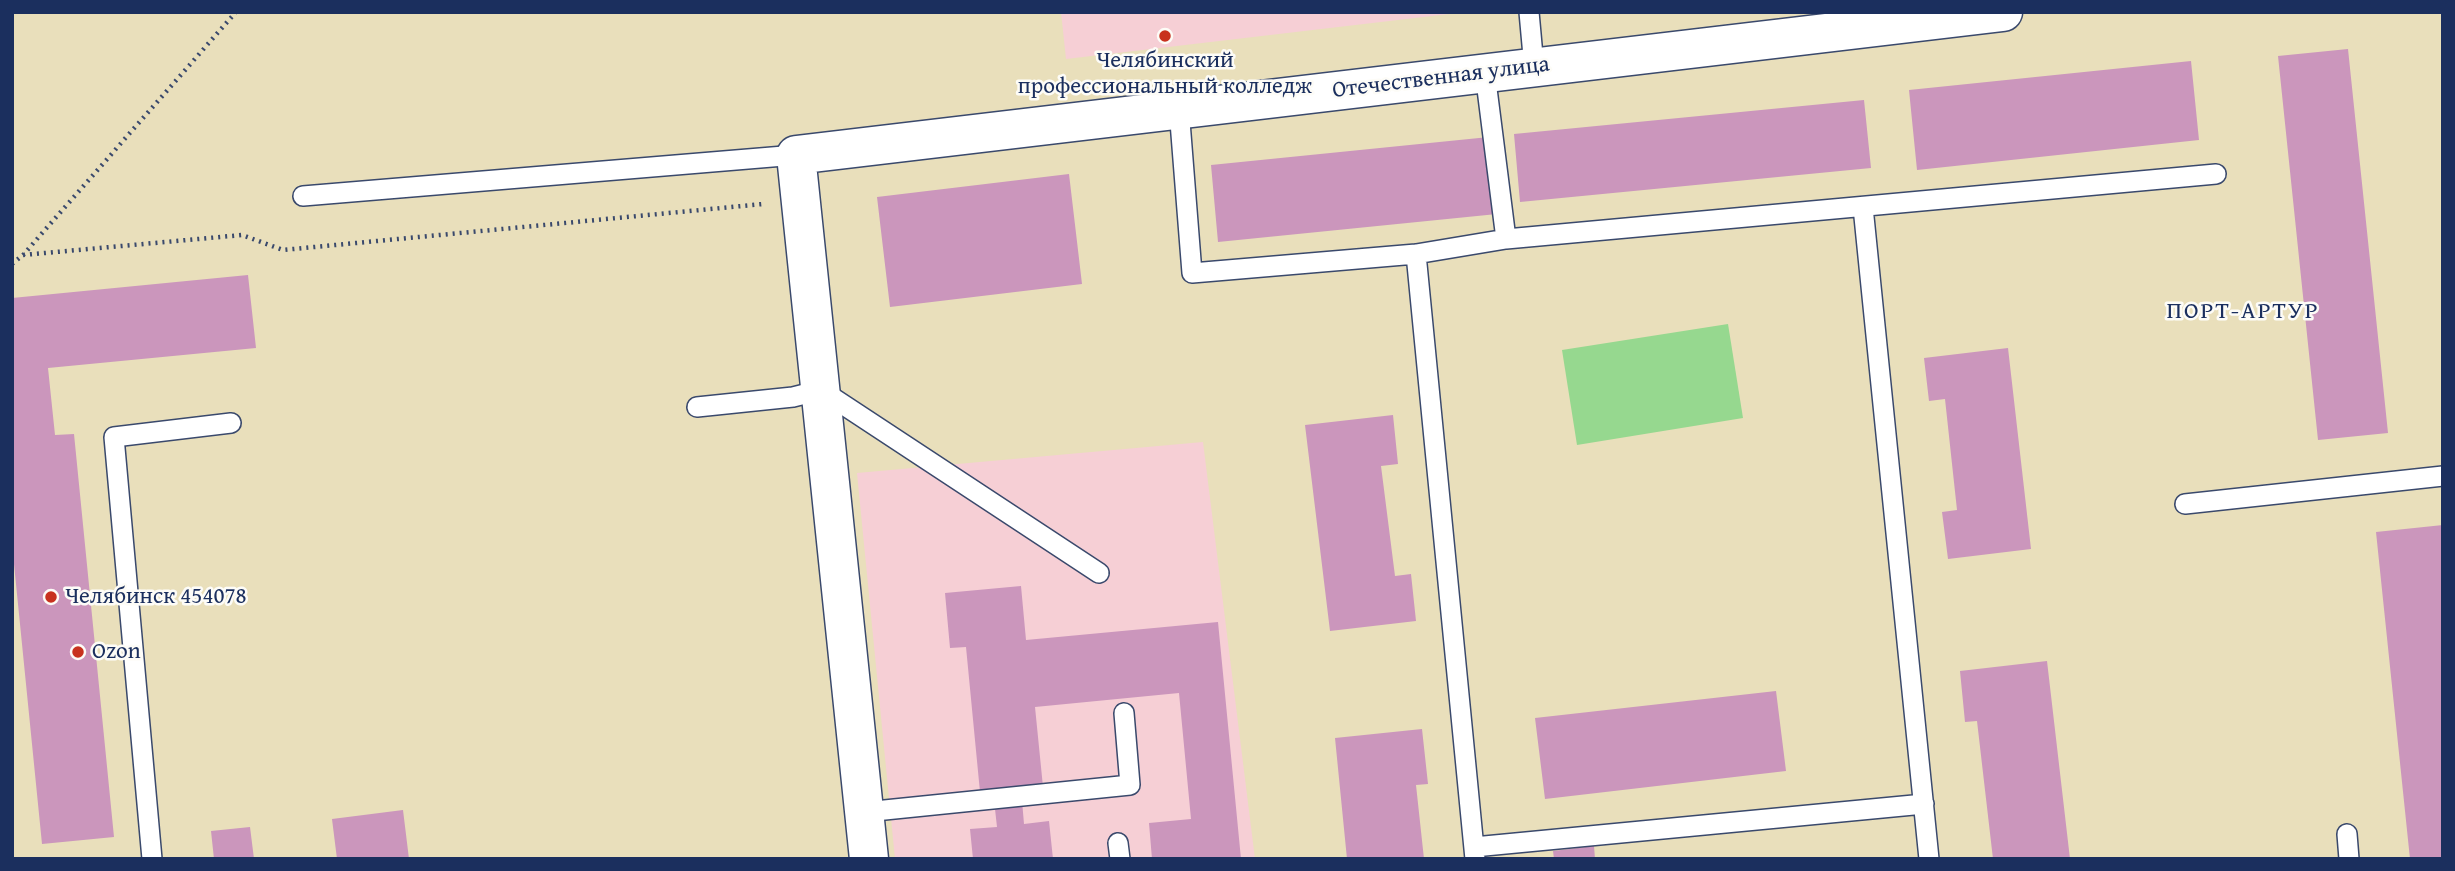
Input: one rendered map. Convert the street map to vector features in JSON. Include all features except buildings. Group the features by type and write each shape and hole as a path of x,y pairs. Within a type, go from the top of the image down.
{"street":[{"name":"Отечественная улица","path":"796,155 2003,12"},
{"path":"796,155 870,859"}],"lane":[{"path":"1529,12 1534,67"},
{"path":"1485,73 1506,239"},
{"path":"1179,109 1192,273 1416,254 1506,239 2216,174"},
{"path":"303,196 796,155"},
{"path":"1863,207 1929,859"},
{"path":"1416,254 1474,853 1924,804"},
{"path":"697,407 793,397 821,390 1099,573"},
{"path":"152,859 114,437 231,423"},
{"path":"2185,504 2443,476"},
{"path":"865,812 1130,785 1124,713"},
{"path":"2347,834 2349,859"}],"path":[{"path":"12,264 23,255 236,12"},
{"path":"23,255 242,235 283,250 801,201"}],"shaded area":[{"name":"Челябинский профессиональный колледж","path":"1061,12 1466,12 1066,59"},
{"path":"1203,442 1255,859 895,859 857,473"}],"green space":[{"path":"1728,324 1743,418 1577,445 1562,350"}],"place":[{"name":"Челябинский профессиональный колледж","path":"1165,36"},
{"name":"Челябинск 454078","path":"51,597"},
{"name":"Ozon","path":"78,652"}],"district":[{"name":"ПОРТ-АРТУР","path":"2243,312"}]}
